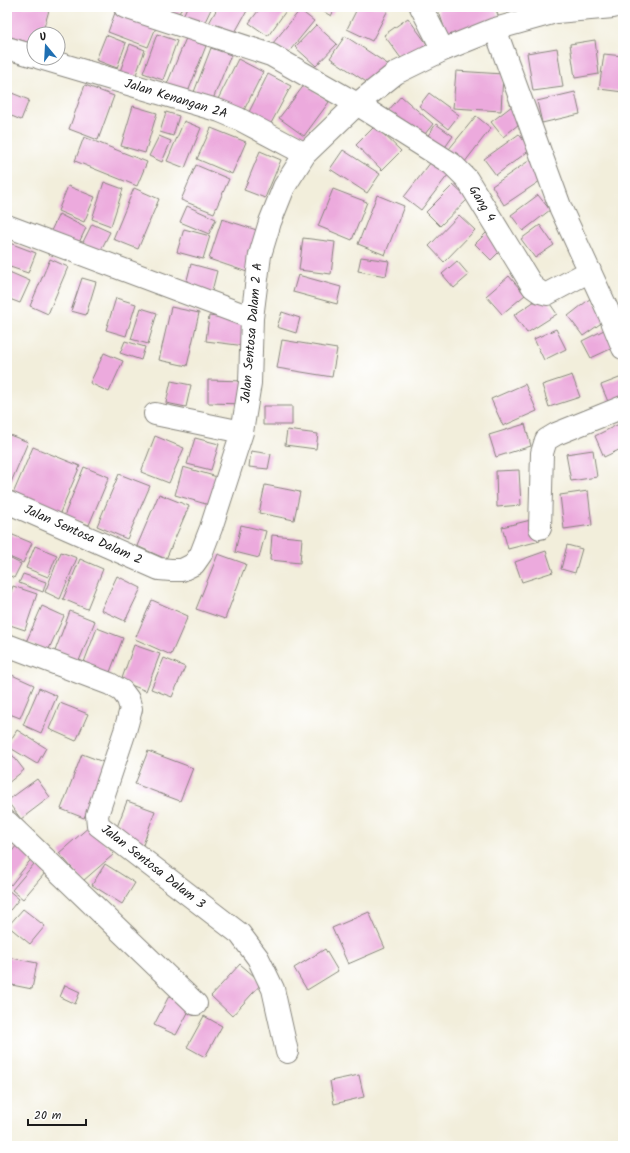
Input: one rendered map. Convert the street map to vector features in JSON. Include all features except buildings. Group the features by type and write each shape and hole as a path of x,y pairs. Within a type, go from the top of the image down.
{"street":[{"path":"125,7 271,54 357,104"},
{"path":"421,7 443,50"},
{"name":"Jalan Sentosa Dalam 2 A","path":"159,569 182,570 194,564 201,554 211,528 242,432 250,383 252,318 260,255 270,222 284,187 305,154 357,104 396,72 443,50 495,30 556,10 613,7"},
{"path":"495,30 561,209 608,311 623,348"},
{"path":"7,48 26,54"},
{"name":"Jalan Kenangan 2A","path":"66,66 220,111 239,119 305,154"},
{"name":"Gang 4","path":"357,104 452,164 467,179 533,287 540,292 547,294 590,271"},
{"path":"7,226 252,318"},
{"path":"540,528 542,453 546,440 556,434 623,407"},
{"path":"155,414 242,432"},
{"name":"Jalan Sentosa Dalam 2","path":"7,502 159,569"},
{"name":"Jalan Sentosa Dalam 3","path":"7,645 110,684 122,691 128,699 131,709 97,815 98,825 240,934 258,958 273,989 287,1052"},
{"path":"7,822 196,1004"}]}
